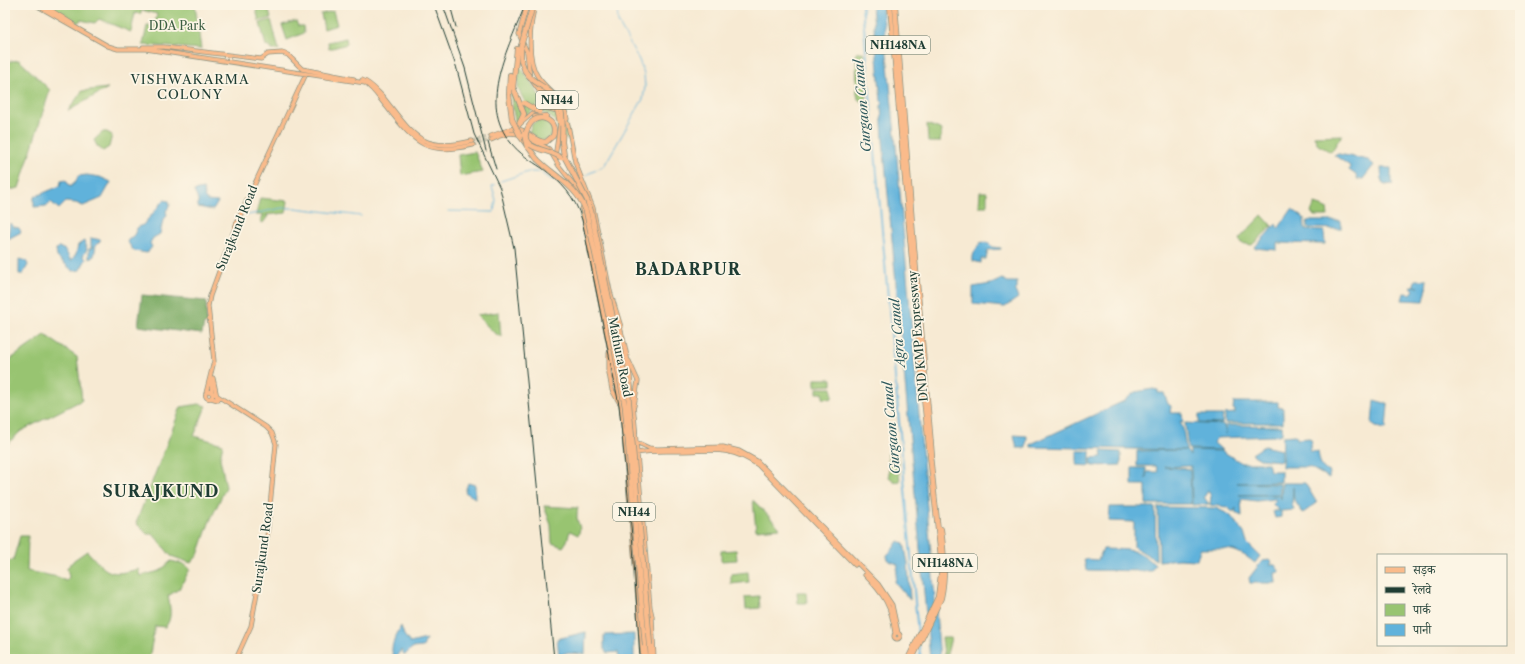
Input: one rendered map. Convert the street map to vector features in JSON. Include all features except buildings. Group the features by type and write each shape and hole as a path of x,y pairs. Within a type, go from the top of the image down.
{"highway":[{"name":"Mathura Road","path":"528,5 519,48 521,60 526,73 534,81 553,94 560,106 563,118 563,153 576,184 589,205 618,340 629,406 652,659"},
{"name":"Mathura Road","path":"534,5 510,78 510,105 515,126 527,147 542,164 575,190 584,204 625,402 644,659"},
{"name":"DND KMP Expressway","path":"890,5 900,85"},
{"name":"DND KMP Expressway","path":"895,5 911,235 941,552 941,582 938,597 908,659"},
{"path":"518,126 523,118 523,108 513,87 519,48"},
{"path":"519,48 515,82 517,94 526,104 550,118 555,124 556,134 552,141 539,143"},
{"path":"527,147 524,135 528,122 537,116 550,118"},
{"path":"513,129 523,130 539,143 546,142 553,136 553,126 546,119 538,118 530,123 526,133 528,142 537,150 553,152 559,156 576,184"},
{"path":"588,222 589,240 623,413"},
{"name":"DND KMP Expressway","path":"911,235 913,295 936,497 944,551 944,583 941,598 912,659"},
{"path":"609,300 620,326 628,364 633,429"}],"main road":[{"path":"36,5 108,46 118,49 146,48 164,47 262,60 268,54 282,53 288,55 308,73 365,83 374,91 415,140 436,148 452,148 472,142 445,146 424,141 414,134 367,82 308,73 146,48 121,48 110,46 43,5"},
{"name":"Mathura Road","path":"528,5 519,32 521,41 527,52 529,76 542,97 540,105 534,112"},
{"name":"Mathura Road","path":"534,5 531,23 531,60 534,70 539,78 563,105 578,170 593,208 608,278 630,365 638,381 634,404 633,429 636,442 653,621 652,659"},
{"path":"522,21 531,23"},
{"path":"521,41 527,43 531,39"},
{"name":"Surajkund Road","path":"235,659 250,629 263,553 276,442 272,433 266,427 212,393 210,384 216,358 210,308 212,295 238,225 308,73"},
{"name":"Surajkund Road","path":"206,393 214,361 208,306 210,296 237,222 308,73"},
{"path":"533,83 550,98 556,107 560,124 555,160"},
{"path":"508,133 534,112 542,108 553,109 564,116 568,125"},
{"path":"502,134 490,137 508,133 522,133 549,149 567,176 576,184"},
{"path":"555,152 561,140 567,139 572,144"},
{"path":"567,176 575,177 578,174 578,170"},
{"name":"Mathura Road","path":"576,184 585,201 582,211 609,352 609,373 612,390 619,400 623,413 644,659"},
{"path":"582,211 585,214 589,214 592,212 593,208"},
{"path":"212,377 217,397"},
{"path":"619,393 624,390 627,392 633,429 624,430"},
{"path":"209,391 212,393 211,398 207,398 206,393 209,391"},
{"name":"Surajkund Road","path":"211,398 225,403 264,428 273,442 274,454 263,553"},
{"path":"636,442 649,448 657,449 723,447 733,449 751,457 761,464 854,561"},
{"path":"636,453 710,449 724,450 737,454 758,465 770,479 878,584 890,600 896,614 897,633"},
{"path":"627,462 633,463 637,460"},
{"path":"640,621 646,615 653,621"},
{"path":"641,637 643,641 648,642 652,641 653,636"}],"green space":[{"name":"DDA Park","path":"46,5 195,5 201,49 143,45 147,26 154,27 157,14 142,10 140,14 135,13 131,32 99,19 95,23 81,20 77,23"},
{"path":"255,5 267,5 271,18 259,21"},
{"path":"333,11 337,25 324,29 321,14"},
{"path":"271,20 279,50 272,50 268,45 266,46 260,23"},
{"path":"296,21 298,26 303,26 304,33 287,40 282,25"},
{"path":"346,38 347,44 329,49 328,42"},
{"path":"863,52 867,101 862,102 858,99 857,93 856,53"},
{"path":"19,60 50,90 19,188 5,191 5,62"},
{"path":"519,64 537,91 540,99 537,106 526,116 522,104 525,102 518,89"},
{"path":"510,87 521,110 521,115 516,124 512,106"},
{"path":"108,88 68,111 82,91"},
{"path":"542,109 555,112 563,118 570,140 564,138 559,140 555,121 539,111"},
{"path":"539,119 545,120 551,125 553,133 549,139 540,141 529,132 532,124"},
{"path":"927,124 942,130 940,142 928,142"},
{"path":"103,132 107,132 112,135 109,147 103,151 97,146 94,140"},
{"path":"1342,135 1331,152 1318,145 1314,136"},
{"path":"475,152 483,172 460,176 458,155"},
{"path":"980,192 987,192 987,206 979,206"},
{"path":"260,198 288,201 286,213 266,215 268,216 263,223 260,221 264,215 256,215"},
{"path":"1315,204 1327,208 1328,216 1314,216 1311,212"},
{"path":"1262,215 1272,226 1252,245 1241,243 1239,239"},
{"path":"142,295 206,301 207,323 204,324 202,334 138,326"},
{"path":"499,312 501,337 492,331 477,315"},
{"path":"45,335 77,357 82,400 21,431 5,446 5,363"},
{"path":"815,379 832,379 832,385 815,386"},
{"path":"817,388 832,388 832,399 823,398 823,393 817,393"},
{"path":"199,404 206,406 194,436 223,444 220,458 226,487 209,523 198,555 191,563 171,556 153,534 147,534 136,523 181,407"},
{"path":"888,453 897,454 900,481 895,482 889,477"},
{"path":"753,500 780,528 756,530"},
{"path":"544,506 578,508 577,518 580,528 578,535 570,531 567,541 563,547 552,543 551,525"},
{"path":"20,536 28,536 27,571 58,577 66,581 69,577 67,568 74,560 87,551 99,564 114,573 138,569 140,576 160,571 171,561 184,564 190,569 179,589 168,596 170,604 170,617 168,624 165,627 155,626 149,659 5,659 5,561 13,560"},
{"path":"736,550 737,560 721,561 721,551"},
{"path":"748,572 749,582 731,584 731,574"},
{"path":"797,592 806,592 807,603 798,603"},
{"path":"759,596 760,608 746,609 745,597"},
{"path":"942,638 951,638 946,658 944,655"}],"water":[{"path":"872,5 882,5 895,135 940,659 930,659 883,140 881,106 883,103 881,101"},
{"path":"1339,154 1368,160 1374,165 1363,179 1357,179 1356,175 1349,170 1350,166 1334,155"},
{"path":"1381,168 1391,168 1391,181 1393,184 1385,185 1382,183"},
{"path":"87,175 100,177 111,182 102,198 83,206 76,203 66,202 59,209 51,202 46,206 34,207 34,197 60,186 61,181 66,180 70,187 76,182 78,176"},
{"path":"203,189 205,195 204,197 207,201 218,202 213,210 198,207 198,200 194,191"},
{"path":"164,200 169,201 170,205 166,211 167,216 163,220 160,234 153,238 150,243 152,247 147,253 134,251 127,241 134,235 137,228 143,225"},
{"path":"1292,209 1304,218 1305,230 1324,231 1325,244 1277,243 1277,250 1254,248 1276,224 1278,229"},
{"path":"1307,221 1341,221 1341,229 1307,228"},
{"path":"10,223 14,227 19,228 21,232 8,239"},
{"path":"91,238 101,240 96,245 94,256 89,259 89,249 93,247 91,247"},
{"path":"84,241 87,249 83,256 86,259 80,270 73,271 57,257 56,250 59,247 65,250 71,261 76,254 78,245"},
{"path":"981,242 988,243 992,247 1001,249 988,250 986,259 981,259 981,263 973,261 974,253"},
{"path":"19,259 26,261 28,265 23,274 19,274"},
{"path":"1002,279 1008,282 1017,282 1017,289 1015,291 1018,298 1005,307 973,304 973,287 991,284"},
{"path":"1415,280 1427,280 1424,301 1402,300 1404,293 1411,294 1414,290 1410,286 1419,287 1414,286"},
{"path":"1153,389 1158,390 1158,393 1164,393 1168,404 1171,406 1170,413 1182,413 1183,422 1180,421 1183,428 1186,450 1031,447 1031,444 1124,401 1135,392"},
{"path":"1374,400 1388,404 1386,429 1376,427 1372,424"},
{"path":"1234,402 1278,402 1278,407 1283,408 1283,423 1225,423 1225,414 1235,413 1235,410 1233,409"},
{"path":"1199,415 1223,415 1222,424 1199,423"},
{"path":"1185,423 1224,425 1226,434 1226,425 1282,426 1282,434 1274,436 1217,438 1213,442 1222,450 1188,449"},
{"path":"1014,435 1027,436 1026,448 1017,448"},
{"path":"1296,435 1297,439 1310,438 1312,442 1309,451 1318,452 1322,467 1330,472 1329,478 1309,467 1282,467 1283,436"},
{"path":"1264,446 1281,450 1281,461 1260,459 1252,454"},
{"path":"1186,450 1190,456 1190,450 1222,451 1242,463 1268,463 1270,471 1281,471 1281,482 1236,483 1280,484 1280,494 1239,495 1280,495 1281,499 1282,483 1305,483 1317,503 1303,513 1294,500 1293,487 1292,504 1294,510 1281,511 1281,517 1275,518 1273,511 1280,511 1274,506 1273,503 1276,500 1274,499 1257,501 1241,499 1242,516 1235,513 1236,508 1233,512 1227,507 1210,505 1211,496 1208,491 1204,497 1209,504 1192,505 1191,466 1164,467 1190,469 1191,504 1146,504 1146,485 1132,485 1132,468 1146,468 1146,479 1147,472 1158,472 1156,466 1137,466 1137,451"},
{"path":"1077,451 1090,451 1090,466 1077,465"},
{"path":"1101,451 1121,452 1121,465 1092,466 1091,458 1102,457"},
{"path":"468,483 475,485 475,498 465,492"},
{"path":"1110,507 1155,507 1156,560 1134,547 1134,522 1109,521"},
{"path":"1158,507 1216,508 1230,515 1244,533 1247,543 1260,556 1255,563 1235,551 1223,549 1200,549 1197,560 1179,559 1159,561"},
{"path":"898,541 904,543 908,563 910,600 895,582 898,565 889,561 887,558 887,555"},
{"path":"1103,549 1137,552 1149,559 1155,565 1151,571 1086,570 1084,559 1098,560"},
{"path":"1270,560 1272,562 1270,565 1275,565 1280,572 1275,573 1276,583 1250,583 1249,578 1262,561"},
{"path":"401,626 404,635 410,643 426,639 423,647 412,648 405,655 401,650 395,658 392,646"},
{"path":"586,632 585,654 565,653 559,656 557,639"},
{"path":"634,634 634,659 619,659 618,652 607,653 604,649 604,635"}],"waterway":[{"path":"586,175 604,166 643,99 645,87 644,74 639,60 618,22 617,5"},
{"name":"Gurgaon Canal","path":"862,5 918,635"},
{"path":"501,181 528,172 540,172 549,179 558,180"},
{"path":"448,211 494,212 496,200 492,186 495,185"},
{"path":"248,215 282,208 295,208 361,216"},
{"name":"Gurgaon Canal","path":"919,646 921,659"}],"tunnel":[{"path":"472,141 491,136"},
{"path":"473,145 491,140"}],"railway":[{"path":"434,5 456,66 474,134 500,188 514,248 554,659"},
{"path":"443,5 465,68 486,151"},
{"path":"450,5 456,27"},
{"path":"525,5 511,39 499,75 496,93 497,110 501,127 514,147 529,160 549,173 561,184 571,197 582,220 619,405 633,546 640,659"},
{"path":"488,142 496,169"}],"district":[{"name":"VISHWAKARMA COLONY","path":"190,86"},
{"name":"BADARPUR","path":"688,269"},
{"name":"SURAJKUND","path":"161,491"}],"water label":[{"name":"Agra Canal","path":"897,333"}]}
